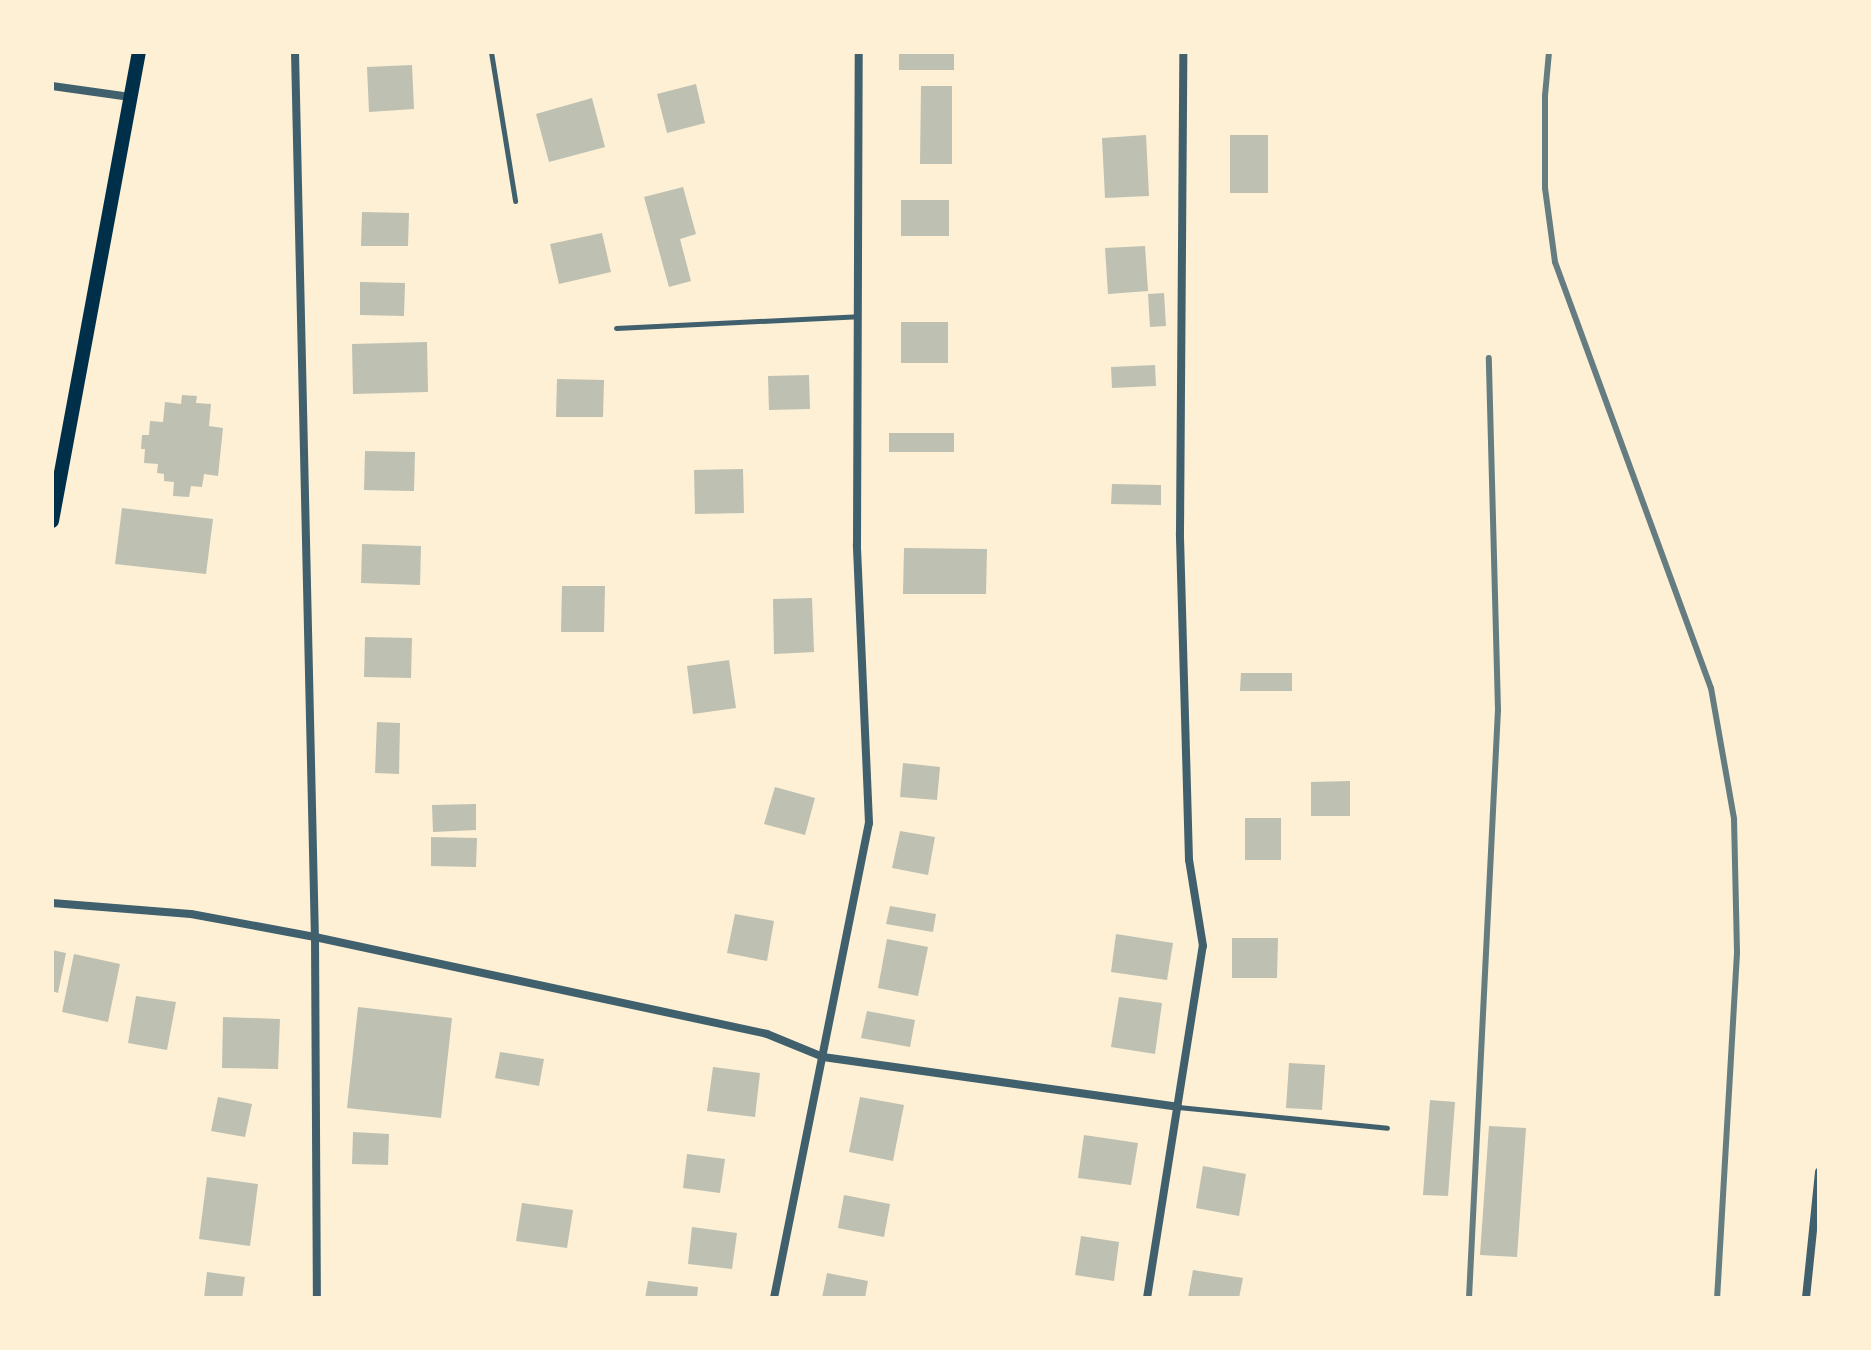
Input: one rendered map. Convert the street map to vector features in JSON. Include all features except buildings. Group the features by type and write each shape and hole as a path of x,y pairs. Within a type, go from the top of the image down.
{"main road":[{"path":"52,521 139,52"}],"street":[{"path":"295,52 315,937 317,1298"},
{"path":"774,1298 869,823 857,544 859,52"},
{"path":"1147,1298 1203,946 1189,860 1180,533 1183,52"},
{"path":"52,86 130,97"},
{"path":"52,903 191,914 315,937 767,1034 823,1057 1177,1107"},
{"path":"1806,1298 1816,1234 1819,1172"}],"lane":[{"path":"491,52 515,201"},
{"path":"616,328 859,316"},
{"path":"1177,1107 1387,1128"}],"railway":[{"path":"1549,52 1545,96 1545,188 1555,262 1711,688 1734,819 1737,953 1717,1298"},
{"path":"1469,1298 1498,710 1489,358"}]}
